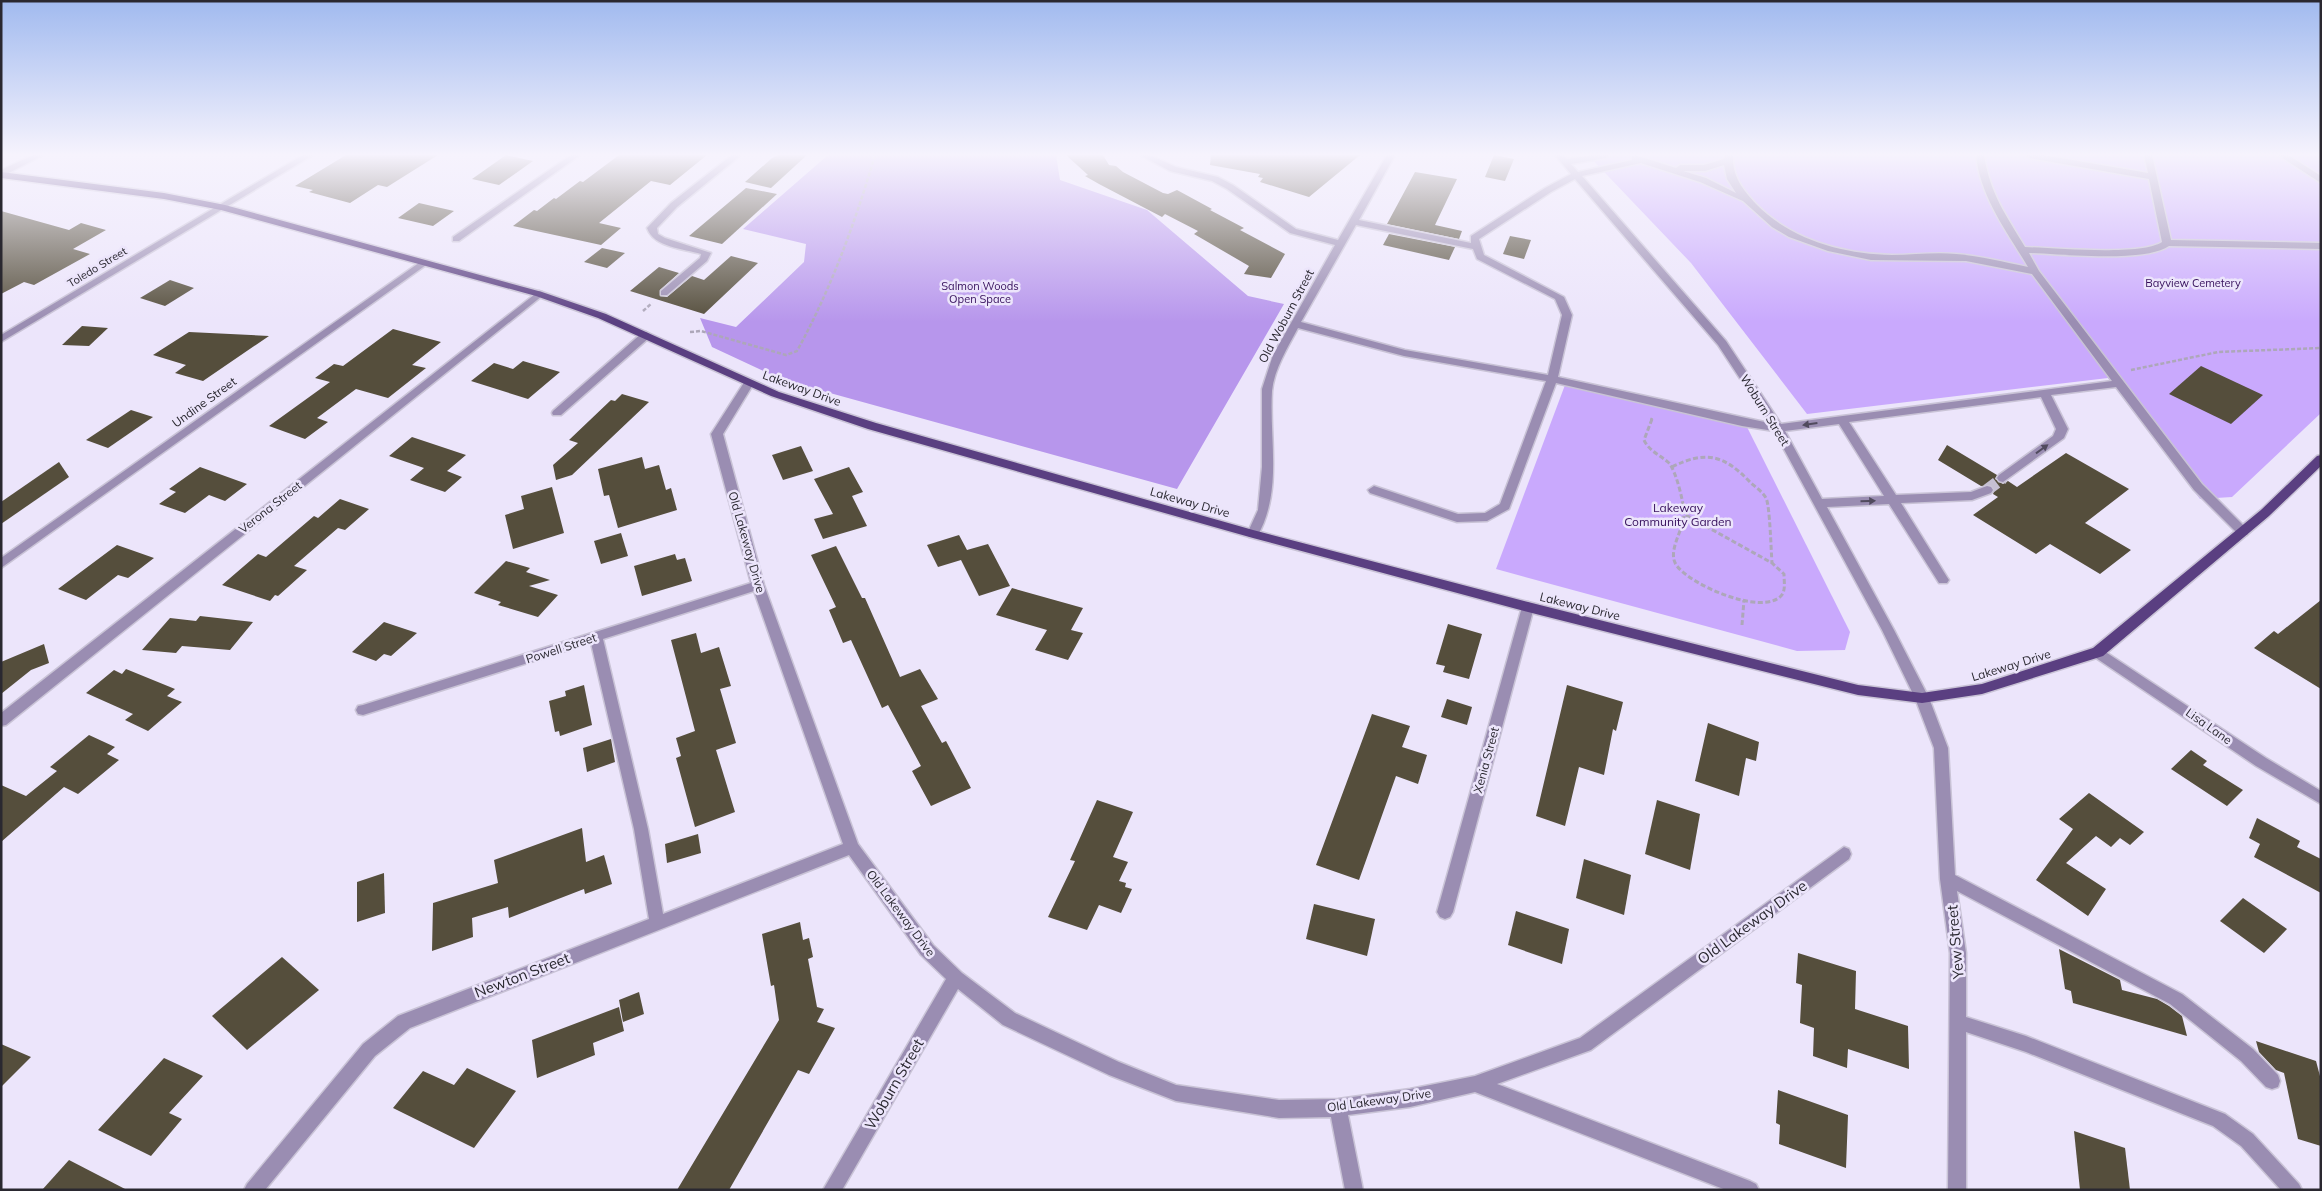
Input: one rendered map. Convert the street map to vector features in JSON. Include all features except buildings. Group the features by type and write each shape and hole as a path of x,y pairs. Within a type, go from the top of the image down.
{"main road":[{"name":"Lakeway Drive","path":"235,211 539,294 602,316 749,383 821,410 1253,534 1528,607 1858,690 1922,698 1982,690 2098,652 2242,532 2321,459"}],"street":[{"name":"Toledo Street","path":"1,339 216,211"},
{"path":"456,239 497,211"},
{"path":"664,292 704,259 706,253 699,249 662,240 654,235 652,228 669,211"},
{"path":"1264,211 1293,231 1341,244"},
{"name":"Old Woburn Street","path":"1253,534 1264,510 1268,467 1268,389 1278,355 1359,211"},
{"path":"1374,490 1457,518 1487,517 1505,506 1552,379 1567,315 1559,298 1480,257 1474,238 1516,211"},
{"name":"Woburn Street","path":"1607,211 1722,344 1778,428 1922,698"},
{"path":"1756,211 1776,226 1793,235 1831,249 1890,258 1956,257 2034,272"},
{"path":"1999,211 2034,272 2198,487 2242,532"},
{"path":"2160,211 2167,243"},
{"path":"1353,222 1477,247"},
{"path":"2021,250 2135,253 2158,249 2167,243 2321,246"},
{"name":"Undine Street","path":"1,564 423,263"},
{"name":"Verona Street","path":"1,721 539,294"},
{"path":"1296,324 1404,353 1552,379 1778,428 2119,383"},
{"path":"557,413 646,335"},
{"name":"Old Lakeway Drive","path":"749,383 717,434 758,585 852,847 927,950 956,978 1009,1019 1115,1069 1176,1093 1279,1109 1338,1108 1410,1098 1476,1084 1584,1044 1844,854"},
{"path":"2003,478 2058,438 2062,429 2045,393"},
{"path":"1842,420 1943,580"},
{"path":"1819,503 1972,496 1987,490"},
{"name":"Powell Street","path":"363,710 758,585"},
{"name":"Xenia Street","path":"1445,912 1528,607"},
{"path":"596,637 641,829 657,922"},
{"name":"Lisa Lane","path":"2098,652 2261,762 2321,798"},
{"name":"Yew Street","path":"1922,698 1941,748 1948,879 1958,953 1957,1190"},
{"name":"Newton Street","path":"253,1190 370,1050 404,1022 852,847"},
{"path":"1948,879 2176,999 2247,1056 2272,1081"},
{"name":"Woburn Street","path":"832,1190 956,978"},
{"path":"1958,1022 2035,1048 2219,1120 2247,1140 2293,1190"},
{"path":"1476,1084 1750,1190"},
{"path":"1338,1108 1354,1190"}],"path":[{"path":"690,332 701,331 786,355 797,351 816,318 860,211"},
{"path":"1657,403 1644,440 1647,448 1672,467 1684,514 1674,551 1674,562 1681,572 1707,588 1744,600 1762,604 1776,600 1782,594 1785,584 1784,574 1772,563 1684,514"},
{"path":"1672,467 1687,458 1698,455 1712,457 1727,462 1750,482 1766,498 1772,563"},
{"path":"1742,625 1744,600"}],"green space":[{"name":"Salmon Woods Open Space","path":"764,211 1148,211 1248,296 1284,304 1177,489 783,380 712,347 700,318 736,327 804,262 806,244 743,229"},
{"name":"Bayview Cemetery","path":"1641,211 2321,211 2321,413 2232,497 2200,499 2108,378 1807,414 1691,263"},
{"name":"Lakeway Community Garden","path":"1565,385 1747,427 1850,632 1845,650 1797,651 1496,569"}],"tunnel":[{"path":"1987,490 2003,478"}]}
